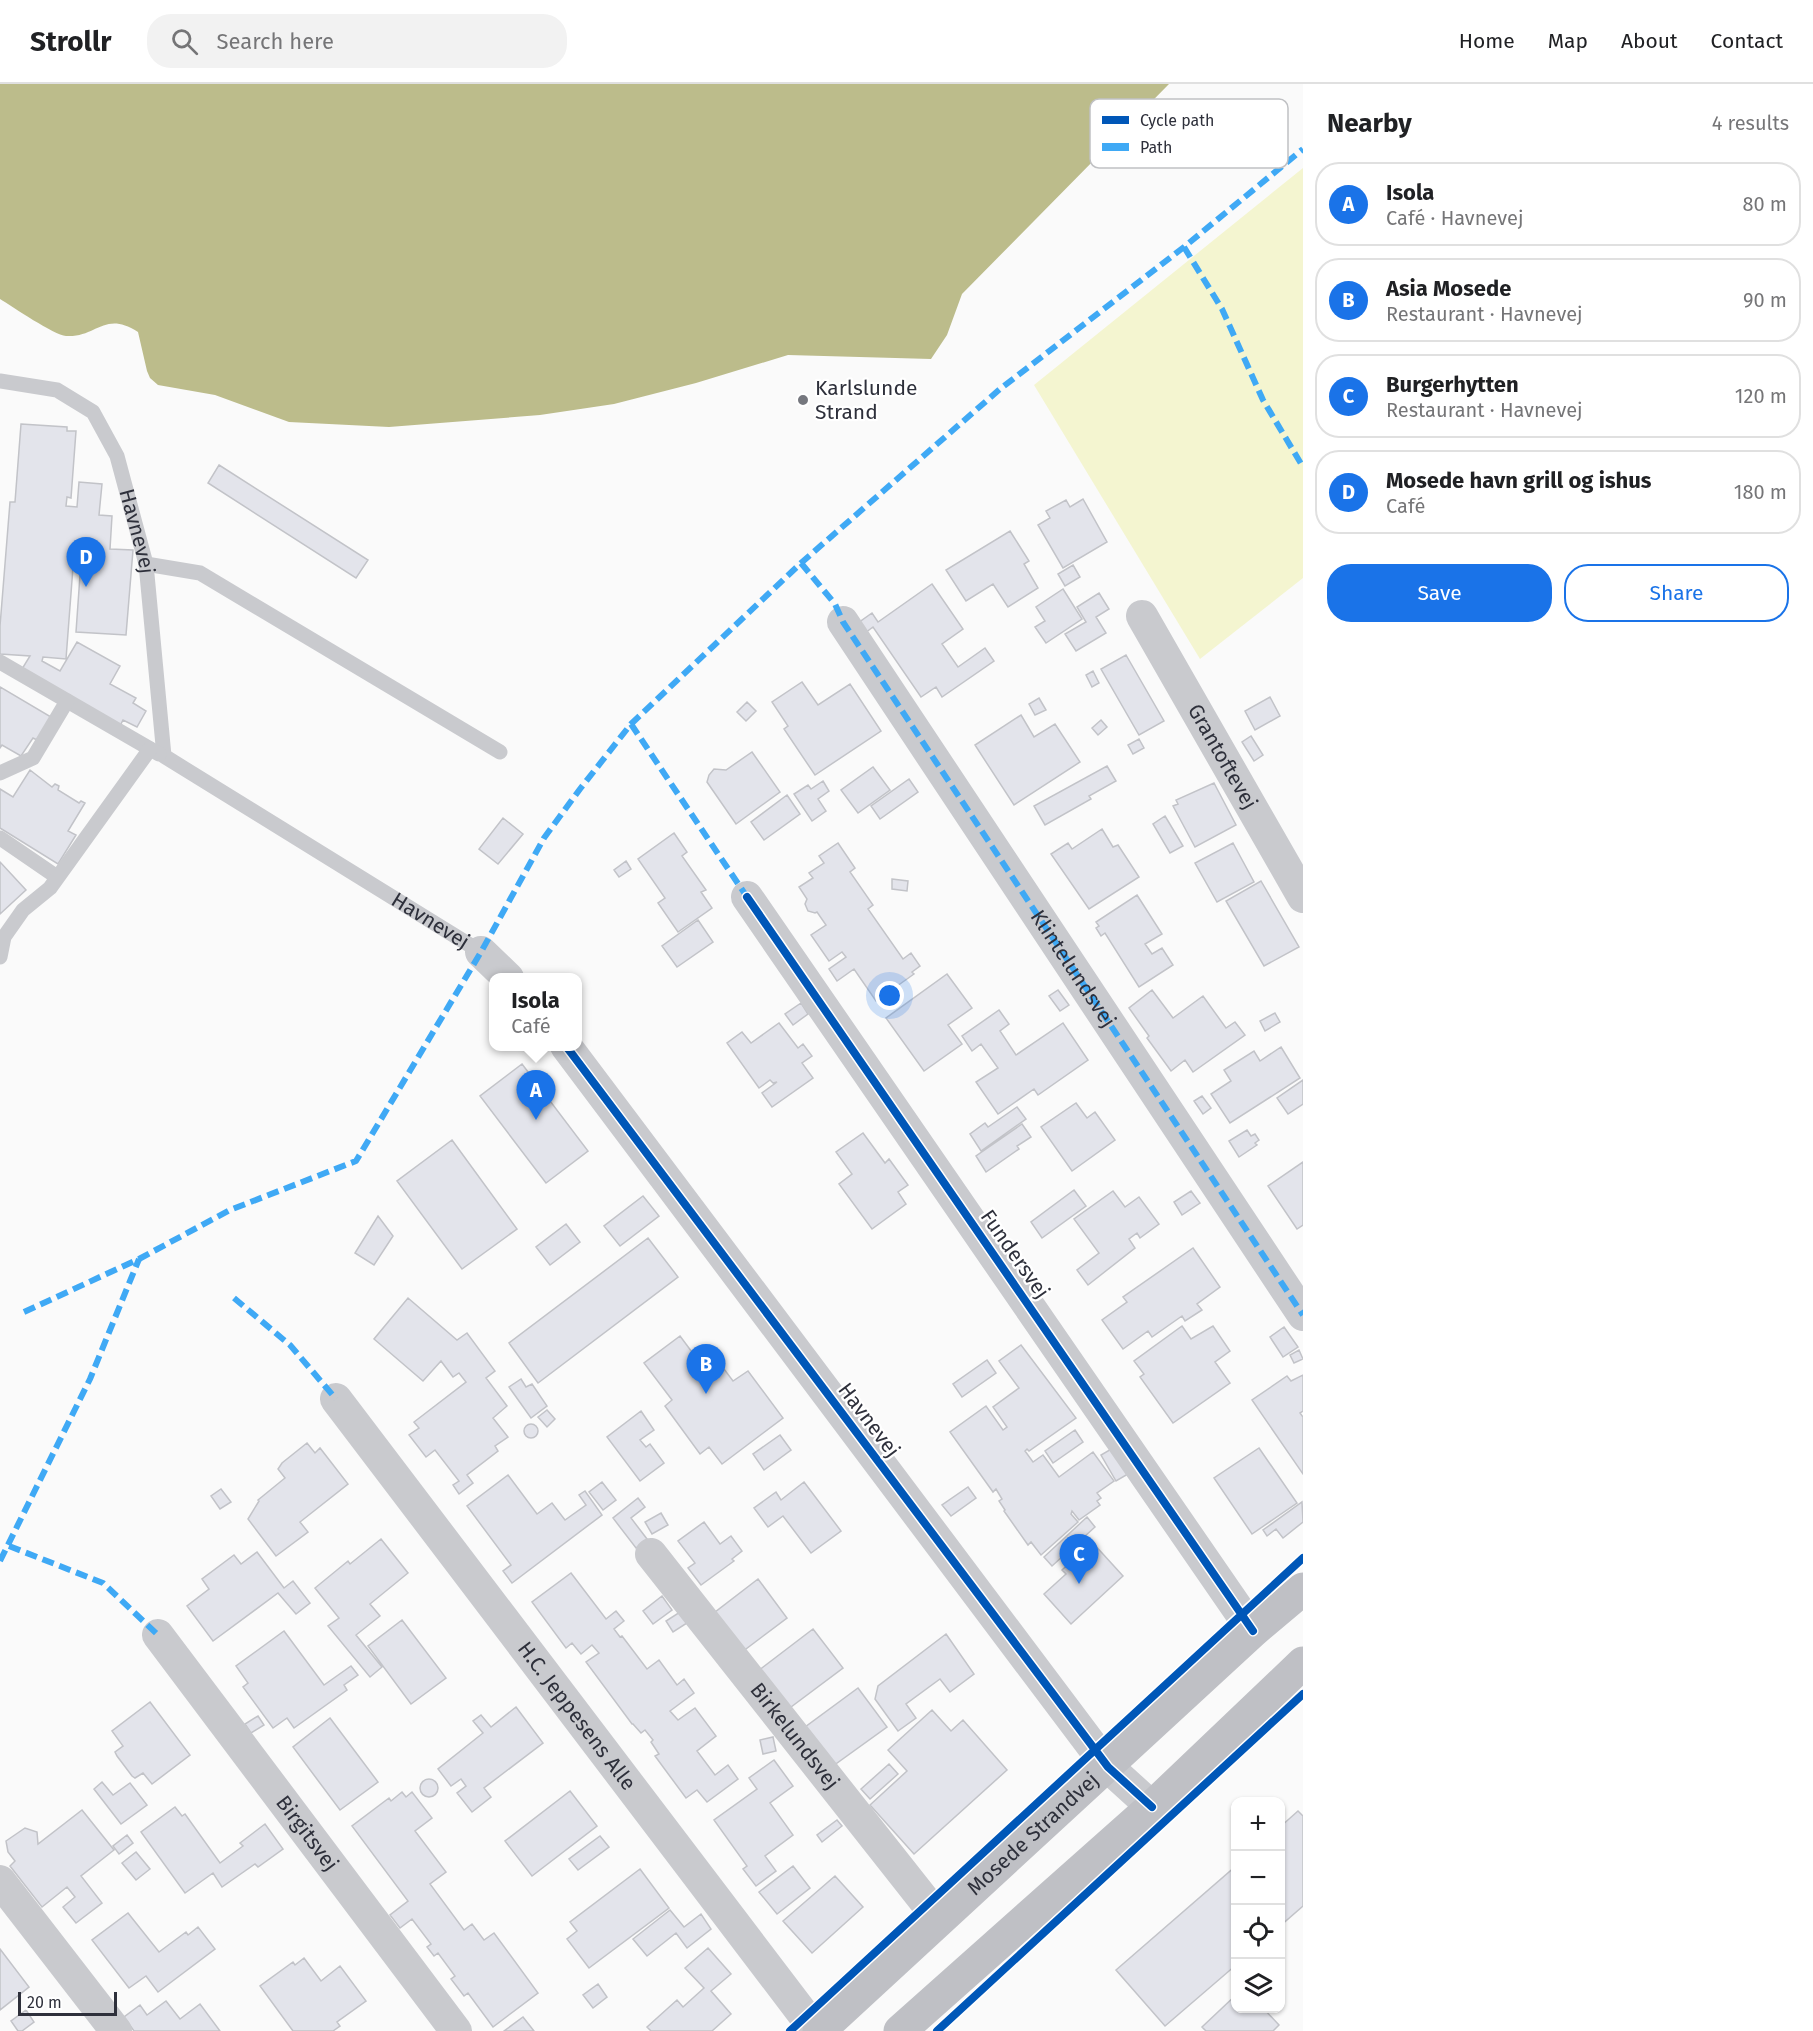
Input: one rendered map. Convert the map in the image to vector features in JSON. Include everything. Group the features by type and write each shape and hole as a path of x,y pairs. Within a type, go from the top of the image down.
{"main road":[{"name":"Mosede Strandvej","path":"817,2031 1254,1631 1303,1589"},
{"path":"900,2031 1152,1807 1303,1663"}],"street":[{"name":"Grantoftevej","path":"1142,616 1303,897"},
{"name":"Klintelundsvej","path":"843,622 1303,1316"},
{"name":"Fundersvej","path":"747,897 1254,1631"},
{"name":"Havnevej","path":"481,952 503,973"},
{"name":"Havnevej","path":"569,1051 1108,1767 1152,1807"},
{"name":"H.C. Jeppesens Alle","path":"336,1399 817,2031"},
{"name":"Birkelundsvej","path":"651,1554 939,1919"},
{"name":"Birgitsvej","path":"158,1635 456,2031"},
{"path":"0,1881 116,2031"}],"lane":[{"name":"Havnevej","path":"0,386 57,390 93,412 117,456 146,564 157,753"},
{"path":"146,564 200,573 500,752"},
{"name":"Havnevej","path":"0,662 157,753 481,952"},
{"path":"0,772 33,758 67,701"},
{"path":"0,957 4,937 23,910 50,888 157,753"},
{"path":"0,838 57,878"}],"shaded area":[{"path":"0,84 1169,84 1154,99 1090,99 1090,164 962,294 947,335 931,359 788,355 696,383 614,404 540,415 389,427 289,422 215,395 158,385 150,378 147,371 138,332 126,326 108,324 77,336 66,336 43,326 0,299"},
{"path":"1303,168 1303,578 1200,659 1034,385"}],"building":[{"path":"21,424 67,427 67,431 76,431 71,498 67,497 66,506 77,507 79,482 102,484 99,515 112,516 110,549 133,550 126,635 76,632 82,547 97,548 98,543 75,541 66,659 43,657 42,661 60,671 77,642 120,666 110,684 136,698 133,703 146,711 137,727 123,720 120,726 22,669 30,656 0,654 0,626 10,502 15,502"},
{"path":"219,465 368,560 356,578 208,483"},
{"path":"1083,499 1107,542 1063,568 1038,525 1050,518 1046,511 1066,500 1070,507"},
{"path":"1010,531 1029,561 1024,564 1038,588 1008,607 993,584 966,601 946,570"},
{"path":"1073,565 1080,577 1065,586 1058,574"},
{"path":"932,584 963,629 942,644 958,667 985,648 994,661 942,697 936,687 921,697 873,627 865,633 858,623 872,613 878,622"},
{"path":"1063,589 1082,619 1046,643 1035,627 1045,621 1036,607"},
{"path":"1099,593 1109,609 1096,617 1106,633 1076,651 1065,634 1086,622 1077,607"},
{"path":"1126,655 1164,721 1139,735 1101,669"},
{"path":"1093,671 1099,683 1092,687 1086,675"},
{"path":"802,682 818,705 850,684 881,731 815,775 784,729 788,726 772,702"},
{"path":"0,687 51,717 37,740 33,738 21,756 2,745 0,748"},
{"path":"1270,697 1280,716 1255,730 1245,711"},
{"path":"1039,698 1046,710 1035,715 1029,704"},
{"path":"747,702 756,711 746,721 737,712"},
{"path":"1021,715 1034,737 1055,724 1080,762 1014,805 975,745"},
{"path":"1101,720 1107,727 1098,735 1092,728"},
{"path":"1251,736 1263,755 1254,761 1242,742"},
{"path":"1139,739 1144,748 1133,754 1128,745"},
{"path":"752,752 780,792 736,824 707,782 714,769 726,770"},
{"path":"1107,766 1116,781 1089,796 1091,799 1045,825 1034,806"},
{"path":"873,767 890,790 858,813 841,790"},
{"path":"30,770 52,787 55,784 59,786 58,790 79,803 81,801 85,803 68,831 76,835 58,864 0,828 0,789 13,797"},
{"path":"909,779 918,792 880,819 871,806"},
{"path":"823,781 829,791 818,799 826,811 812,821 794,794 808,785 811,789"},
{"path":"1214,783 1236,825 1195,847 1173,806 1178,804 1176,800"},
{"path":"787,795 800,814 764,840 751,822"},
{"path":"1165,816 1183,846 1170,853 1153,824"},
{"path":"503,818 523,834 498,864 479,849"},
{"path":"1102,829 1113,847 1118,845 1139,877 1089,909 1051,854 1068,843 1072,849"},
{"path":"674,833 687,852 682,856 706,890 701,892 712,908 678,932 658,903 665,898 638,859"},
{"path":"838,843 855,868 850,872 873,905 868,909 903,959 911,953 920,966 912,972 914,974 876,1001 854,969 837,981 829,969 846,957 842,952 829,961 811,935 826,925 817,912 808,911 805,904 807,899 799,887 813,878 809,873 824,863 819,856"},
{"path":"1233,843 1254,882 1217,902 1195,863"},
{"path":"626,861 631,869 619,877 614,870"},
{"path":"0,862 26,890 0,914"},
{"path":"892,879 908,881 907,891 892,889"},
{"path":"1261,881 1299,947 1264,966 1226,901"},
{"path":"1137,895 1162,934 1145,944 1152,954 1162,948 1173,965 1139,987 1105,933 1101,936 1096,928 1099,926 1096,922"},
{"path":"698,920 713,942 677,967 662,946"},
{"path":"947,974 972,1008 948,1025 962,1044 924,1071 886,1018"},
{"path":"1058,990 1069,1005 1060,1011 1049,996"},
{"path":"1152,990 1173,1018 1203,996 1226,1028 1235,1022 1245,1035 1193,1072 1185,1060 1171,1071 1129,1008"},
{"path":"801,1003 808,1014 793,1025 785,1014"},
{"path":"999,1010 1009,1024 1000,1031 1016,1055 1063,1023 1088,1060 1038,1095 1034,1089 998,1114 976,1082 998,1068 981,1044 972,1051 962,1036"},
{"path":"1275,1013 1280,1022 1265,1031 1260,1021"},
{"path":"779,1023 798,1048 803,1044 812,1056 802,1063 813,1078 772,1107 762,1093 777,1082 773,1083 770,1080 759,1088 727,1043 742,1032 751,1043"},
{"path":"1281,1047 1300,1078 1230,1123 1211,1094 1231,1081 1224,1070 1254,1051 1260,1061"},
{"path":"522,1064 588,1151 546,1183 480,1096"},
{"path":"1303,1080 1303,1104 1288,1114 1277,1098"},
{"path":"1202,1096 1211,1108 1203,1114 1194,1101"},
{"path":"1076,1103 1087,1118 1095,1112 1115,1140 1072,1171 1041,1127"},
{"path":"1017,1107 1026,1119 981,1151 970,1134 985,1123 988,1127"},
{"path":"1022,1124 1031,1137 1017,1146 1019,1149 986,1172 976,1156"},
{"path":"1247,1130 1251,1136 1255,1134 1259,1140 1255,1143 1257,1145 1239,1157 1229,1141"},
{"path":"863,1133 885,1163 889,1159 908,1185 898,1192 906,1204 872,1229 839,1184 852,1174 836,1152"},
{"path":"452,1140 517,1229 462,1269 397,1181"},
{"path":"1303,1162 1303,1225 1297,1229 1268,1186"},
{"path":"1074,1190 1086,1206 1042,1238 1031,1222"},
{"path":"1113,1191 1125,1207 1139,1197 1159,1224 1140,1238 1137,1233 1129,1239 1135,1248 1088,1285 1077,1270 1099,1253 1074,1219"},
{"path":"1191,1191 1200,1203 1182,1215 1174,1202"},
{"path":"643,1196 659,1216 620,1246 604,1226"},
{"path":"378,1216 393,1236 374,1265 355,1253"},
{"path":"566,1224 580,1242 550,1265 536,1247"},
{"path":"648,1238 678,1277 538,1383 509,1343"},
{"path":"1193,1248 1220,1287 1197,1304 1202,1310 1185,1321 1182,1316 1152,1337 1148,1331 1123,1349 1102,1320 1127,1302 1123,1297"},
{"path":"408,1298 457,1340 467,1333 495,1371 486,1378 507,1406 493,1418 508,1437 495,1446 498,1451 467,1475 473,1483 459,1494 453,1485 459,1481 435,1450 426,1457 409,1435 419,1428 414,1422 466,1382 459,1373 453,1377 441,1361 423,1381 374,1339"},
{"path":"1182,1326 1191,1339 1213,1326 1230,1351 1215,1362 1230,1383 1173,1423 1140,1377 1144,1374 1134,1361"},
{"path":"1284,1327 1298,1347 1283,1357 1270,1337"},
{"path":"680,1336 706,1371 718,1361 733,1381 748,1371 783,1418 722,1464 709,1447 700,1454 665,1406 672,1400 644,1363"},
{"path":"1021,1345 1076,1418 1029,1451 1027,1449 1025,1451 1033,1462 1043,1455 1059,1477 1093,1452 1114,1481 1097,1493 1101,1498 1097,1501 1100,1505 1079,1520 1072,1511 1071,1514 1078,1522 1041,1555 1031,1542 1028,1545 1004,1511 999,1501 1002,1499 996,1489 993,1492 950,1432 986,1406 1003,1430 1007,1427 993,1407 1019,1388 999,1361"},
{"path":"1299,1350 1303,1359 1294,1363 1290,1355"},
{"path":"987,1360 996,1373 962,1397 953,1384"},
{"path":"1303,1375 1303,1411 1300,1413 1303,1417 1303,1474 1252,1400 1287,1376 1291,1381"},
{"path":"521,1379 526,1387 532,1384 547,1406 531,1418 509,1387"},
{"path":"547,1410 555,1419 547,1427 538,1417"},
{"path":"641,1411 654,1430 640,1440 646,1447 650,1444 664,1463 640,1481 607,1437"},
{"path":"528,1424 534,1424 538,1431 534,1438 528,1438 524,1434 524,1428"},
{"path":"1075,1430 1083,1442 1053,1463 1045,1451"},
{"path":"780,1435 791,1450 764,1470 753,1454"},
{"path":"307,1443 315,1453 320,1448 348,1484 300,1522 308,1532 276,1556 248,1519 258,1500 285,1478 278,1469 282,1463"},
{"path":"1113,1448 1128,1474 1116,1481 1101,1455"},
{"path":"1259,1448 1297,1503 1252,1534 1214,1478"},
{"path":"508,1475 537,1514 552,1503 565,1520 586,1505 579,1495 585,1491 602,1515 512,1583 503,1571 511,1565 467,1506"},
{"path":"602,1482 616,1500 603,1510 589,1492"},
{"path":"804,1482 841,1531 811,1553 783,1516 768,1527 754,1508 776,1492 781,1500"},
{"path":"968,1487 976,1498 951,1516 942,1505"},
{"path":"221,1489 231,1502 220,1509 211,1496"},
{"path":"638,1498 645,1507 631,1518 647,1539 636,1548 613,1518"},
{"path":"1302,1502 1303,1522 1283,1538 1276,1529 1267,1536 1263,1530"},
{"path":"661,1513 668,1525 652,1534 645,1522"},
{"path":"1087,1517 1095,1527 1052,1566 1044,1557"},
{"path":"704,1522 720,1544 731,1536 742,1551 732,1559 734,1561 701,1585 688,1568 695,1563 678,1541"},
{"path":"381,1539 408,1573 370,1604 380,1616 356,1635 382,1667 370,1677 328,1626 339,1618 315,1588 348,1561 350,1564"},
{"path":"1092,1542 1123,1576 1071,1624 1044,1594 1066,1574 1062,1570"},
{"path":"257,1552 284,1588 293,1581 310,1603 296,1614 278,1593 213,1641 187,1606 209,1589 202,1579 234,1555 241,1564"},
{"path":"571,1573 606,1619 616,1611 624,1621 614,1629 647,1669 659,1660 677,1685 684,1679 694,1693 670,1711 678,1720 695,1708 716,1736 697,1751 715,1775 728,1765 738,1779 707,1802 697,1790 686,1798 655,1756 659,1754 651,1742 653,1740 645,1730 641,1733 632,1724 586,1662 599,1653 592,1645 581,1654 572,1643 566,1648 532,1602"},
{"path":"758,1579 787,1618 738,1655 710,1616"},
{"path":"662,1596 672,1610 653,1624 643,1611"},
{"path":"680,1612 687,1623 673,1632 666,1621"},
{"path":"402,1620 446,1678 411,1704 368,1646"},
{"path":"813,1629 843,1668 783,1713 754,1674"},
{"path":"284,1631 324,1685 351,1666 358,1675 344,1685 347,1690 294,1728 287,1718 273,1728 243,1687 248,1683 236,1666"},
{"path":"946,1634 974,1674 950,1692 940,1679 906,1704 916,1718 898,1731 875,1699 878,1686"},
{"path":"858,1688 887,1727 826,1771 797,1733"},
{"path":"150,1702 190,1755 152,1784 143,1773 135,1778 132,1776 115,1752 123,1746 112,1731"},
{"path":"516,1707 543,1743 484,1788 491,1797 472,1812 457,1793 466,1786 461,1779 451,1786 438,1769 483,1733 473,1721 481,1715 491,1727"},
{"path":"932,1710 951,1731 963,1720 1007,1770 914,1854 870,1805 907,1771 888,1750"},
{"path":"258,1716 264,1725 251,1733 245,1724"},
{"path":"330,1718 378,1782 340,1810 293,1747"},
{"path":"773,1737 776,1751 763,1754 760,1740"},
{"path":"774,1760 793,1786 770,1803 793,1835 765,1856 776,1871 756,1886 743,1869 747,1866 714,1820 757,1789 749,1778"},
{"path":"889,1764 898,1774 870,1799 861,1789"},
{"path":"429,1779 435,1782 438,1788 435,1794 429,1797 423,1794 420,1788 423,1782"},
{"path":"102,1782 113,1795 130,1783 147,1805 121,1824 94,1789"},
{"path":"570,1791 597,1826 532,1876 505,1841"},
{"path":"402,1792 406,1797 412,1792 432,1818 415,1831 446,1872 430,1884 464,1930 472,1924 484,1940 494,1933 538,1993 493,2027 468,1993 464,1996 451,1979 455,1976 438,1953 434,1956 427,1947 431,1944 412,1919 400,1928 390,1915 408,1901 352,1826 389,1798 391,1801"},
{"path":"175,1807 182,1816 185,1814 220,1863 243,1846 240,1843 265,1824 283,1849 258,1867 255,1864 222,1887 213,1873 185,1893 141,1832"},
{"path":"82,1810 114,1850 81,1876 102,1903 76,1923 63,1907 75,1897 67,1887 42,1907 10,1866 15,1861 8,1852 6,1841 25,1828 37,1832 38,1844"},
{"path":"1298,1811 1303,1816 1303,1906 1285,1922 1285,1851 1285,1823"},
{"path":"837,1820 842,1826 822,1842 817,1835"},
{"path":"127,1835 133,1843 119,1854 113,1846"},
{"path":"600,1836 609,1847 578,1870 569,1859"},
{"path":"136,1852 150,1869 136,1880 122,1863"},
{"path":"793,1866 810,1888 777,1914 759,1892"},
{"path":"640,1869 669,1908 589,1968 567,1939 577,1931 570,1922"},
{"path":"1231,1870 1231,1969 1165,2026 1116,1970"},
{"path":"835,1876 863,1907 812,1953 783,1921"},
{"path":"670,1910 684,1927 701,1914 711,1929 687,1948 676,1933 647,1956 633,1939"},
{"path":"128,1913 159,1952 186,1932 188,1935 198,1927 215,1949 158,1992 146,1976 129,1988 92,1940"},
{"path":"708,1948 731,1974 711,1991 731,2014 712,2031 651,2031 647,2027 677,2000 683,2007 704,1988 685,1968"},
{"path":"0,1949 29,1987 0,2010"},
{"path":"304,1958 321,1981 340,1966 366,2001 337,2022 340,2026 333,2031 293,2031 260,1986 293,1962 295,1965"},
{"path":"598,1984 607,1997 593,2008 583,1995"},
{"path":"1231,2000 1231,2013 1268,2013 1279,2025 1273,2031 1206,2031 1202,2027"},
{"path":"166,2001 180,2019 200,2004 220,2031 134,2031 124,2017 140,2005 147,2015"},
{"path":"26,2010 34,2022 22,2031 18,2031 11,2021"},
{"path":"523,2017 534,2031 504,2031"}],"marked path":[{"path":"1288,161 1303,149"},
{"path":"24,1312 139,1259 230,1210 356,1161 481,952 544,838 631,724 801,563 1000,389 1184,247 1280,168"},
{"path":"1184,247 1222,309 1263,400 1303,467"},
{"path":"801,563 835,604 843,622 1303,1315"},
{"path":"631,724 747,897"},
{"path":"0,1561 90,1379 139,1259"},
{"path":"234,1298 290,1345 336,1399"},
{"path":"9,1546 103,1583 158,1635"}],"cycle path":[{"path":"747,897 1253,1631"},
{"path":"570,1051 1108,1767 1152,1807"},
{"path":"790,2031 1303,1558"},
{"path":"937,2031 1303,1694"}],"place":[{"name":"Karlslunde Strand","path":"803,400"},
{"name":"Mosede havn grill og ishus","path":"86,587"},
{"name":"Isola","path":"536,1120"},
{"name":"Asia Mosede","path":"706,1394"},
{"name":"Burgerhytten","path":"1079,1584"}]}
